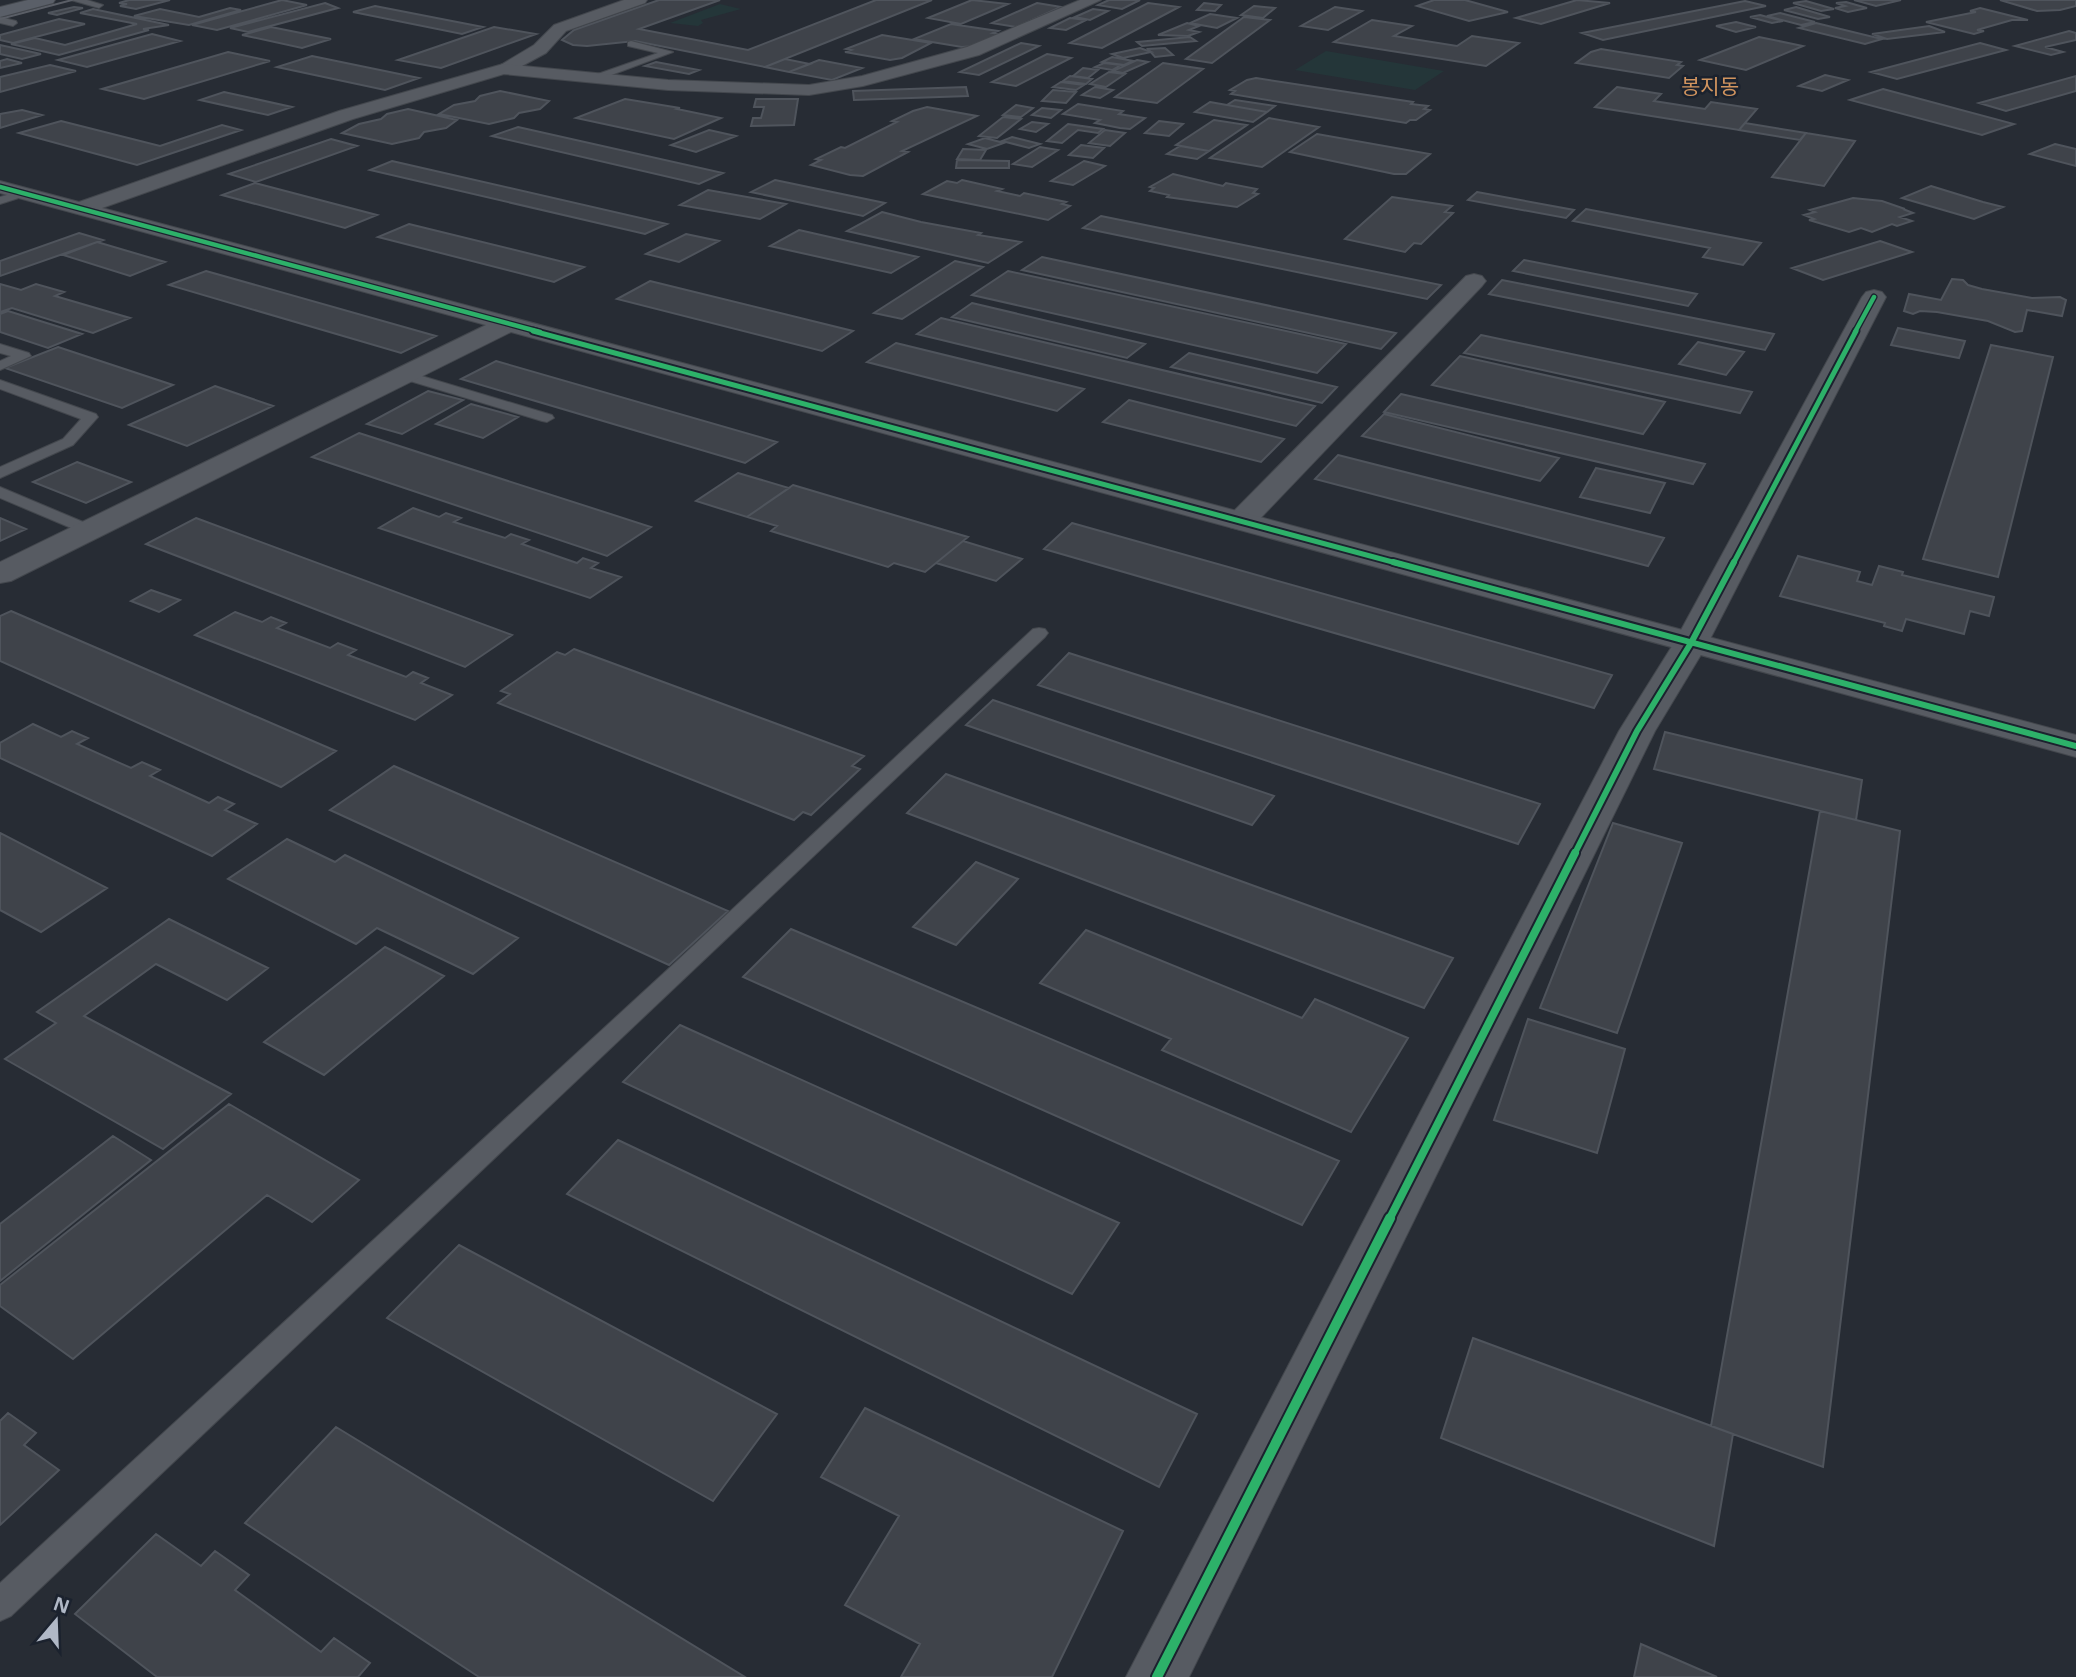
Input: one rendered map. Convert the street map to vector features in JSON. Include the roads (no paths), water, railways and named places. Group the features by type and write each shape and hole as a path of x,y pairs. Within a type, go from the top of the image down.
{"main road":[{"path":"0,12 47,0"}],"street":[{"path":"82,208 346,115 503,69 540,49 560,28 639,0"},
{"path":"503,69 668,85 809,90 863,81 974,51 1093,0"},
{"path":"7,194 82,208 2076,746"},
{"path":"1241,521 1474,281"},
{"path":"1157,1677 1637,732 1691,643 1874,297"},
{"path":"0,575 510,323"}],"lane":[{"path":"75,0 99,5"},
{"path":"0,20 13,23"},
{"path":"595,78 668,52 631,44"},
{"path":"0,348 24,356 0,366"},
{"path":"405,374 547,418"},
{"path":"0,384 91,417 68,442 0,473"},
{"path":"0,492 89,530"},
{"path":"0,1605 1040,633"}],"tram line":[{"path":"0,19 72,0"}],"district":[{"name":"봉지동","path":"1710,86"}]}
